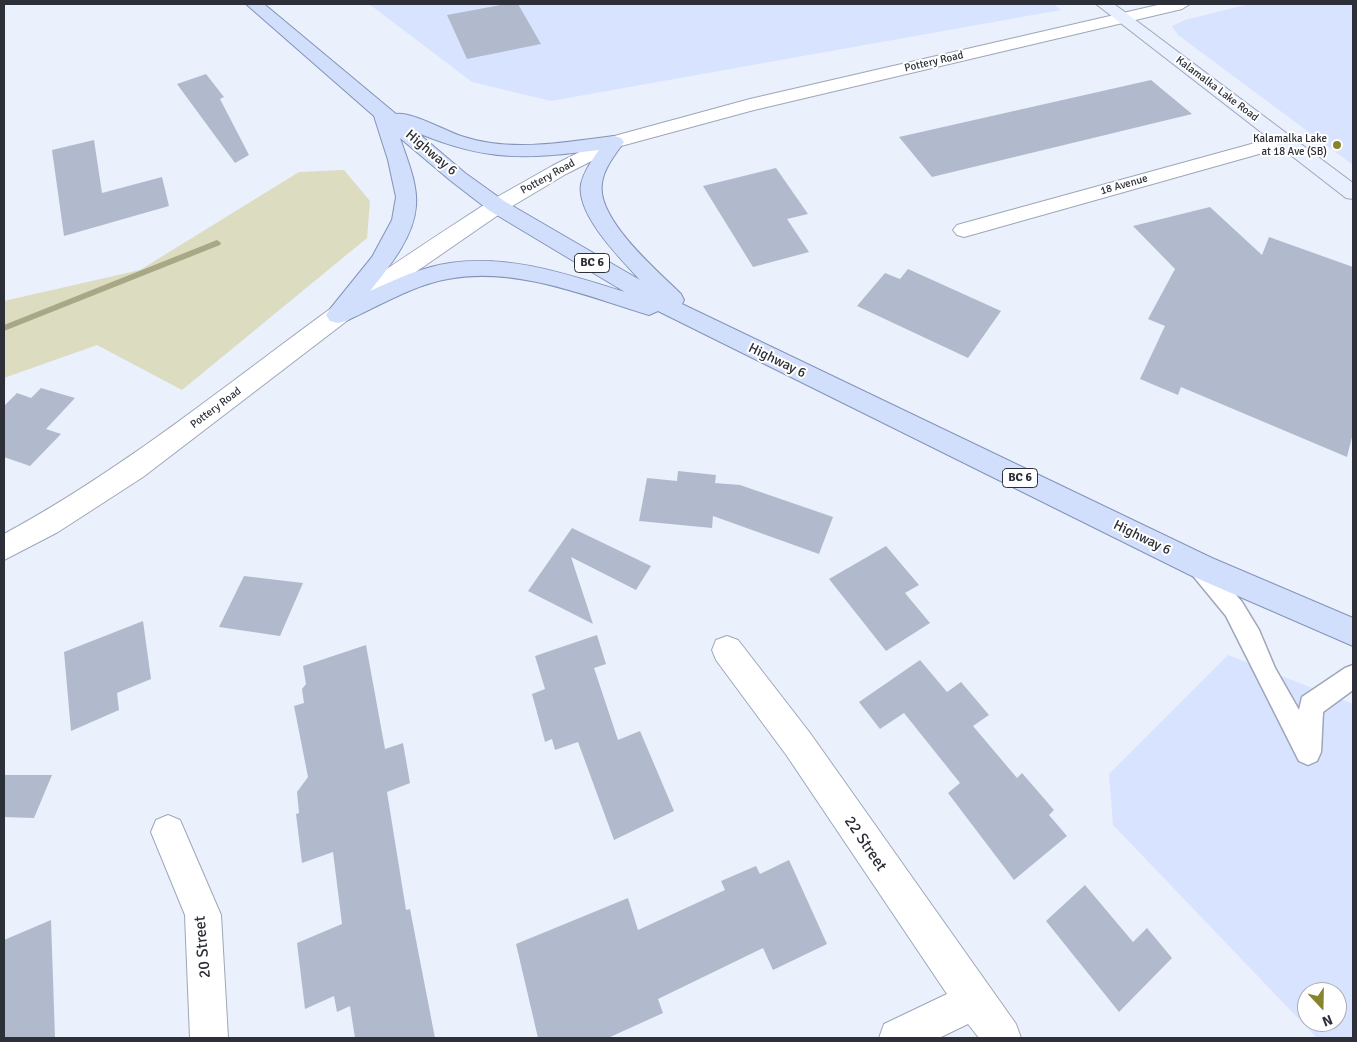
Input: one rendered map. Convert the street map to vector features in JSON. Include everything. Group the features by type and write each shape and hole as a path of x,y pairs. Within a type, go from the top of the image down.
{"main road":[{"name":"Highway 6","path":"254,4 497,206 689,318 1197,564 1353,632"},
{"name":"Kalamalka Lake Road","path":"1104,4 1353,193"},
{"path":"383,113 473,146 527,151 614,142"},
{"path":"338,315 389,247 402,225 406,204 383,113"},
{"path":"614,142 594,175 591,191 595,208 606,228 689,318"},
{"path":"338,315 417,281 449,271 481,268 514,270 689,318"}],"street":[{"name":"Pottery Road","path":"4,548 45,528 159,452 338,315 427,251 497,206 559,170 614,142 750,105 1182,4"},
{"name":"18 Avenue","path":"964,230 1284,141"},
{"name":"22 Street","path":"728,650 770,702 974,1001 1002,1038"},
{"name":"20 Street","path":"168,832 203,915 209,1038"},
{"path":"898,1038 974,1001"}],"lane":[{"path":"1197,564 1234,609 1251,638 1266,676 1308,752 1311,706 1353,676"}],"shaded area":[{"path":"369,4 1054,4 1061,10 551,101 472,82"},
{"path":"1249,4 1353,4 1353,165 1178,35 1172,26 1185,20"},
{"path":"1228,655 1353,704 1353,1038 1317,1038 1311,1032 1347,1032 1347,982 1297,982 1297,1017 1113,825 1109,774"}],"green space":[{"path":"344,170 370,201 367,238 182,390 97,345 4,378 4,301 140,270 299,172"}],"building":[{"path":"506,4 518,4 541,44 467,59 447,15"},
{"path":"206,74 224,97 220,99 249,155 235,163 177,84"},
{"path":"1151,80 1192,114 932,177 899,137"},
{"path":"94,140 102,193 162,177 169,206 64,236 52,150"},
{"path":"776,168 808,214 787,219 809,252 753,267 703,186"},
{"path":"1210,207 1262,255 1269,237 1353,267 1353,433 1347,457 1181,387 1178,395 1140,379 1165,326 1148,319 1175,269 1133,226"},
{"path":"908,269 1001,311 968,358 857,306 885,273 900,279"},
{"path":"41,388 75,398 46,429 61,434 30,466 4,457 4,406 17,393 31,398"},
{"path":"678,471 716,475 715,483 740,485 833,517 819,554 713,516 712,528 639,521 647,478 677,481"},
{"path":"572,528 651,566 636,590 571,557 593,624 528,591"},
{"path":"886,546 919,585 905,593 930,623 886,651 829,579"},
{"path":"244,576 303,583 280,636 219,627"},
{"path":"143,621 151,679 117,693 119,710 71,731 64,652"},
{"path":"597,635 606,664 594,668 618,740 640,731 674,811 614,840 578,742 555,750 552,739 545,742 532,694 545,689 535,656"},
{"path":"366,645 385,749 403,743 410,783 387,792 406,910 410,909 435,1038 355,1038 350,1006 337,1012 334,996 305,1009 297,943 342,924 333,852 302,863 296,814 299,813 297,792 308,777 294,706 304,703 302,689 306,684 303,666"},
{"path":"920,660 947,692 961,682 989,715 973,726 1017,778 1022,773 1054,810 1049,815 1067,836 1014,880 948,793 960,783 904,713 880,729 859,702"},
{"path":"4,775 52,775 34,818 4,817"},
{"path":"789,860 827,944 773,970 763,948 658,999 663,1013 608,1038 538,1038 516,944 628,898 638,930 725,890 721,881 756,866 760,874"},
{"path":"1085,885 1133,942 1147,928 1172,958 1119,1012 1046,921"},
{"path":"51,920 55,1038 4,1038 4,940"}],"waterway":[{"path":"4,328 217,243"}],"place":[{"name":"Kalamalka Lake at 18 Ave (SB)","path":"1337,145"}]}
